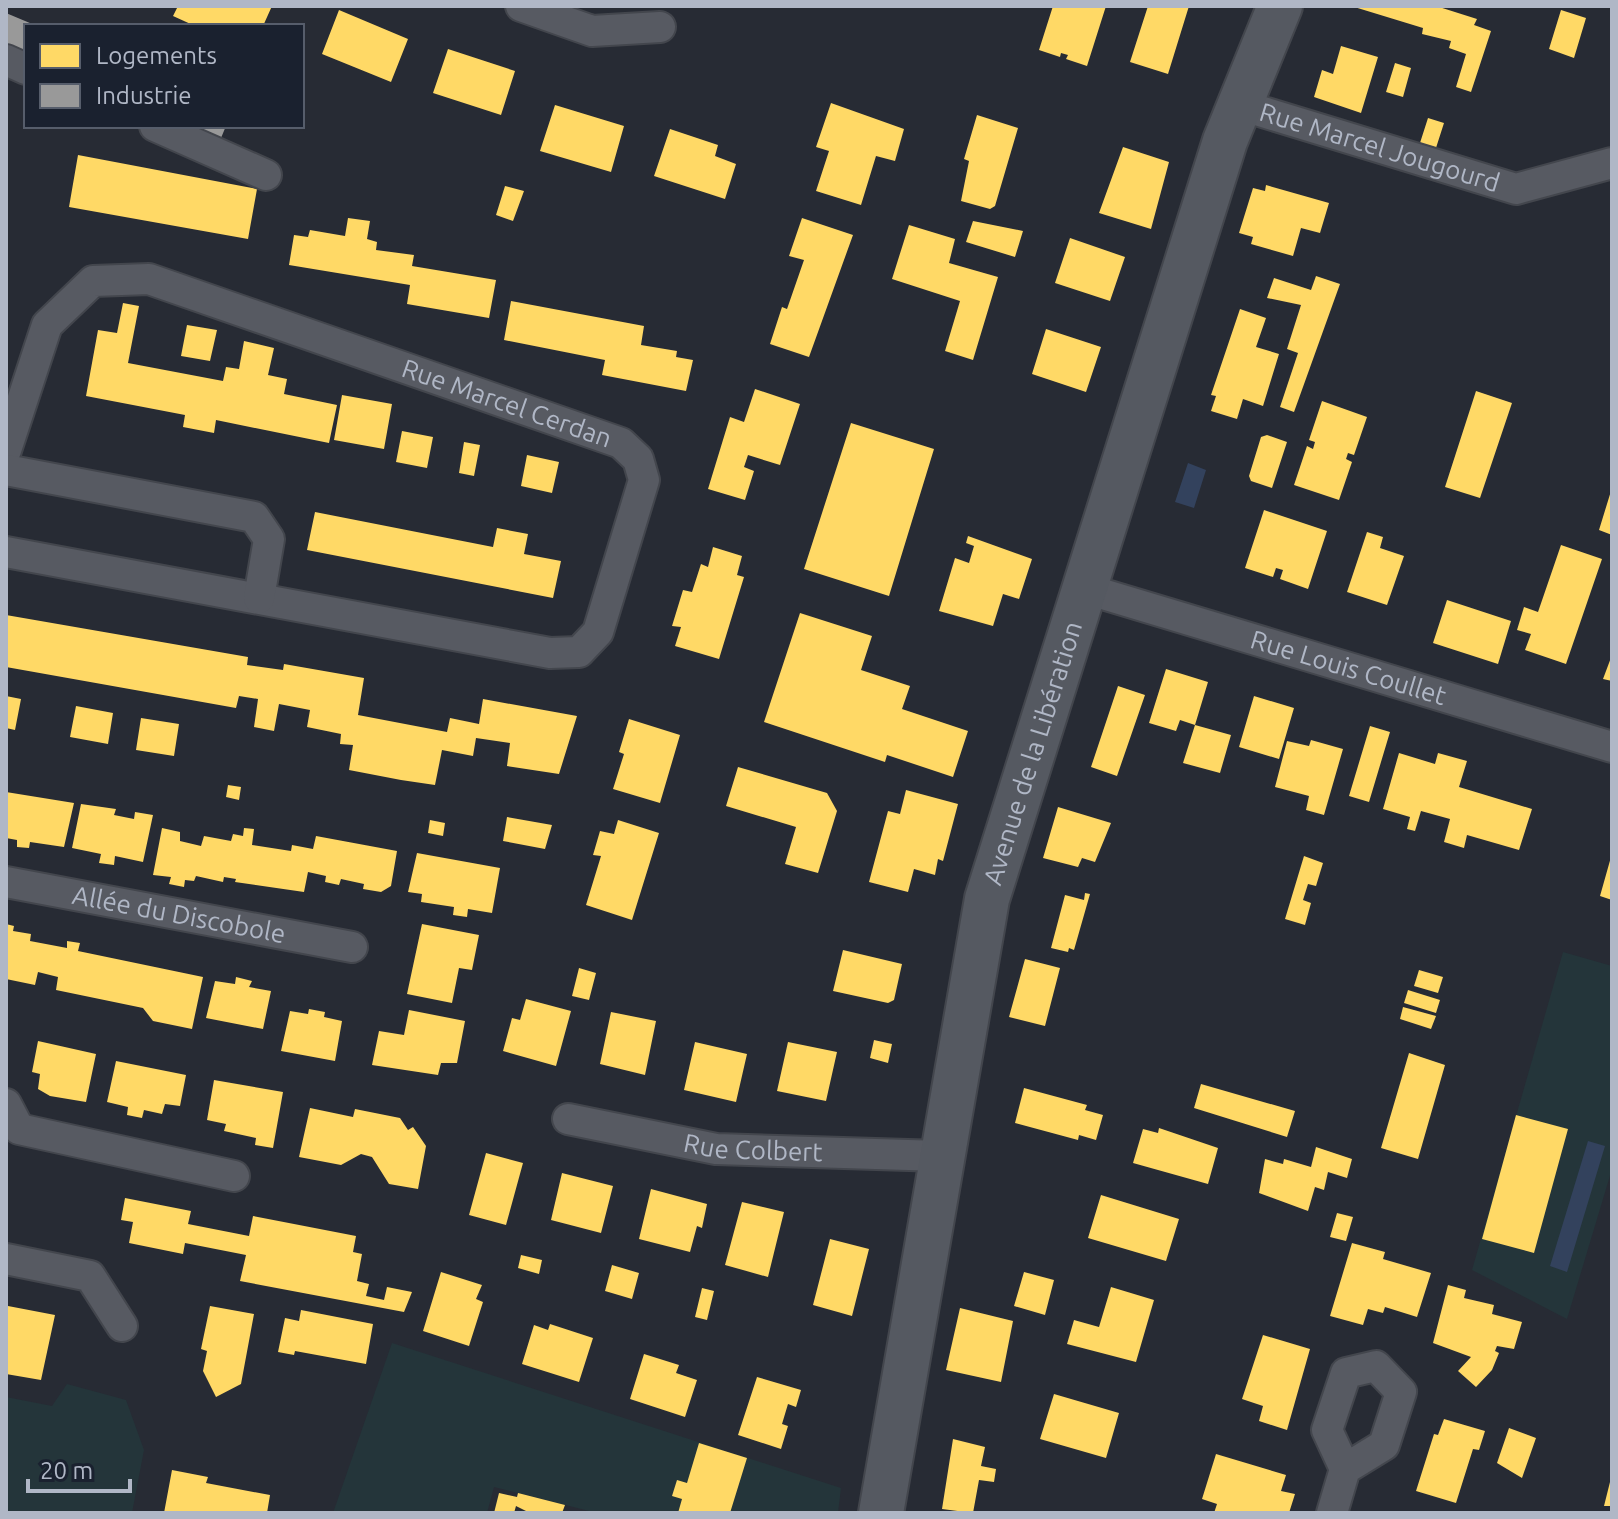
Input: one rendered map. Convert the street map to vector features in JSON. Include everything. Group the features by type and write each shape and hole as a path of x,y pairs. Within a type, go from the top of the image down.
{"main road":[{"name":"Avenue de la Libération","path":"881,1513 987,899 1225,141 1277,9"}],"street":[{"path":"521,6 592,31 660,27"},
{"name":"Rue Marcel Jougourd","path":"1240,105 1516,189 1612,163"},
{"path":"160,128 266,175"},
{"name":"Rue Marcel Cerdan","path":"6,450 47,325 93,281 149,279 621,443 638,459 644,480 598,632 579,652 550,653 6,552"},
{"path":"6,470 254,517 269,539 259,598"},
{"name":"Rue Louis Coullet","path":"1086,589 1612,747"},
{"name":"Allée du Discobole","path":"6,882 352,947"},
{"path":"6,1104 19,1129 234,1176"},
{"name":"Rue Colbert","path":"568,1119 716,1149 941,1156"},
{"path":"6,1259 90,1276 122,1326"},
{"path":"1332,1513 1345,1469"}],"shaded area":[{"path":"1563,952 1612,966 1612,1169 1567,1319 1472,1270"},
{"path":"392,1343 841,1488 838,1513 597,1513 494,1487 487,1513 333,1513"},
{"path":"67,1384 126,1400 144,1450 132,1513 6,1513 6,1397 52,1406"}],"water":[{"path":"1188,463 1206,470 1194,508 1175,502"},
{"path":"1588,1141 1605,1146 1567,1272 1550,1266"}],"building: Logements":[{"path":"178,6 272,6 264,24 191,24 173,16"},
{"path":"1053,6 1106,6 1087,66 1066,59 1068,55 1061,53 1060,57 1039,50"},
{"path":"1148,6 1189,6 1168,74 1130,62"},
{"path":"1351,6 1436,6 1477,19 1474,25 1491,31 1471,92 1456,87 1466,54 1449,48 1451,41 1422,34 1423,28"},
{"path":"339,10 408,39 391,82 322,54"},
{"path":"1561,10 1586,18 1574,58 1549,49"},
{"path":"1341,46 1378,57 1361,113 1314,97 1322,70 1333,74"},
{"path":"448,49 515,71 501,115 433,93"},
{"path":"1395,63 1411,68 1403,97 1386,92"},
{"path":"831,103 904,129 895,161 876,156 861,205 816,191 829,151 816,147"},
{"path":"555,105 624,126 611,172 540,151"},
{"path":"977,115 1018,128 995,206 990,209 961,201 969,161 964,159"},
{"path":"1428,118 1444,123 1435,151 1419,146"},
{"path":"670,129 718,145 715,156 736,164 725,199 654,176"},
{"path":"1123,147 1169,162 1151,229 1099,213"},
{"path":"78,155 257,189 248,239 69,207"},
{"path":"1266,185 1329,203 1320,233 1301,228 1293,256 1251,244 1253,237 1239,233 1253,188 1265,191"},
{"path":"505,186 524,191 513,221 496,215"},
{"path":"348,218 370,221 367,239 377,242 376,250 414,255 412,266 496,280 489,318 407,304 410,285 289,265 294,235 308,237 310,230 345,236"},
{"path":"802,218 853,235 809,357 770,344 782,307 787,309 804,260 789,256"},
{"path":"973,221 1023,231 1015,257 966,242"},
{"path":"909,225 955,239 949,263 998,277 973,360 945,351 960,301 892,279"},
{"path":"1070,238 1125,257 1110,301 1055,283"},
{"path":"1316,276 1340,284 1294,412 1280,407 1298,353 1287,349 1301,305 1267,298 1274,278 1311,290"},
{"path":"511,301 644,326 641,345 677,351 676,357 693,360 686,391 602,375 605,360 504,340"},
{"path":"123,303 139,306 128,363 223,381 226,367 239,369 244,341 274,348 268,375 287,379 284,394 337,405 329,443 216,420 214,433 183,427 185,415 86,396 98,330 117,333"},
{"path":"1240,309 1266,318 1256,347 1279,354 1263,406 1243,399 1237,419 1211,411 1216,396 1211,395"},
{"path":"187,325 217,330 210,361 181,356"},
{"path":"1046,329 1101,347 1086,392 1032,374"},
{"path":"755,389 800,404 780,465 748,455 744,467 754,471 745,500 708,489 730,417 744,422"},
{"path":"1476,391 1512,403 1480,498 1445,487"},
{"path":"342,395 392,404 384,449 334,440"},
{"path":"1322,401 1367,417 1354,455 1348,453 1346,459 1352,462 1339,500 1294,485 1307,446 1313,449 1315,442 1309,440"},
{"path":"851,423 934,449 889,596 804,569"},
{"path":"402,431 433,437 427,468 396,462"},
{"path":"1267,435 1287,442 1272,488 1251,481 1249,476 1261,437"},
{"path":"464,442 480,445 474,476 459,473"},
{"path":"527,455 559,462 552,493 521,486"},
{"path":"1612,491 1612,535 1599,530"},
{"path":"1264,510 1327,531 1308,589 1280,579 1283,570 1276,568 1273,577 1245,568"},
{"path":"315,512 493,547 497,528 528,534 524,554 561,561 553,598 307,550"},
{"path":"1367,532 1383,537 1380,548 1404,556 1387,605 1347,592"},
{"path":"968,536 1032,559 1019,599 1003,594 993,626 939,611 955,558 969,563 974,546 966,543"},
{"path":"1561,545 1602,559 1566,664 1525,650 1531,634 1517,630 1524,607 1538,612"},
{"path":"713,547 742,556 737,575 744,577 719,659 675,646 681,627 672,626 683,590 692,592 701,564 708,567"},
{"path":"1447,600 1511,621 1498,664 1433,643"},
{"path":"800,613 872,636 861,670 910,686 902,709 968,731 953,777 887,755 885,762 764,722"},
{"path":"6,615 248,657 247,665 283,670 284,664 364,678 358,715 447,732 450,718 479,724 483,699 577,716 559,774 507,766 510,743 476,738 473,756 442,750 435,785 401,780 349,770 353,745 340,744 341,734 307,727 310,710 279,704 274,731 254,727 258,699 239,696 236,708 6,667"},
{"path":"1612,655 1612,681 1603,679"},
{"path":"1166,669 1208,682 1195,725 1180,720 1176,731 1149,723"},
{"path":"1118,686 1145,695 1117,776 1091,767"},
{"path":"6,696 21,699 15,730 6,728"},
{"path":"1254,696 1294,708 1279,759 1239,747"},
{"path":"76,706 113,713 108,744 70,737"},
{"path":"141,718 179,724 174,756 136,750"},
{"path":"629,719 680,735 660,803 613,789 624,754 619,752"},
{"path":"1195,725 1231,735 1220,773 1183,763"},
{"path":"1370,726 1390,732 1369,802 1349,796"},
{"path":"1311,740 1343,749 1324,815 1306,810 1309,796 1275,787 1287,741 1309,746"},
{"path":"1399,753 1435,764 1438,753 1467,761 1459,787 1532,809 1519,850 1467,835 1464,848 1444,842 1450,819 1421,811 1415,831 1407,829 1410,817 1383,809"},
{"path":"738,767 827,793 837,811 818,873 785,864 796,827 726,806"},
{"path":"228,785 241,787 239,800 226,797"},
{"path":"906,790 958,804 943,861 938,859 935,875 914,869 908,892 869,882 888,811 900,814"},
{"path":"6,792 74,803 64,847 30,842 29,848 17,847 17,840 6,838"},
{"path":"81,804 116,809 114,815 134,819 135,812 153,815 143,862 115,856 114,865 99,863 101,854 72,848"},
{"path":"1058,807 1111,823 1095,862 1082,858 1078,867 1043,858"},
{"path":"507,817 552,825 545,849 503,841"},
{"path":"430,820 445,823 443,836 428,833"},
{"path":"618,820 659,833 632,920 586,905 601,856 593,855 600,831 614,834"},
{"path":"162,828 180,832 180,841 201,846 204,836 231,841 233,834 243,836 244,828 254,829 252,845 291,851 292,845 313,849 316,836 397,851 391,886 381,892 363,889 364,884 341,879 339,885 325,882 326,876 308,872 304,892 235,882 236,879 224,877 223,882 196,876 194,881 185,880 184,887 169,884 171,877 153,875"},
{"path":"417,853 500,868 492,913 468,909 467,917 453,915 454,907 421,902 422,894 408,892"},
{"path":"1304,856 1323,863 1316,886 1308,884 1303,900 1311,903 1305,925 1285,919"},
{"path":"1612,857 1612,900 1600,896"},
{"path":"1085,893 1090,894 1074,950 1069,948 1068,952 1051,948 1065,895 1084,900"},
{"path":"6,924 14,926 13,931 31,934 30,941 67,948 67,941 80,943 78,951 203,977 192,1029 153,1021 143,1008 56,990 58,977 38,972 35,985 6,979"},
{"path":"422,924 479,935 472,970 459,968 452,1003 407,994"},
{"path":"843,950 902,964 894,1000 888,1003 833,991"},
{"path":"1025,959 1060,968 1045,1026 1009,1017"},
{"path":"579,968 596,973 589,1000 572,996"},
{"path":"1419,970 1443,977 1438,993 1414,986"},
{"path":"236,977 252,981 249,987 271,991 263,1029 206,1018 215,981 235,984"},
{"path":"1408,990 1440,1000 1436,1013 1404,1003"},
{"path":"526,999 571,1011 556,1066 503,1051 512,1018 520,1020"},
{"path":"1403,1007 1436,1016 1431,1029 1400,1019"},
{"path":"309,1009 325,1012 324,1017 342,1021 335,1061 281,1051 290,1011 308,1014"},
{"path":"409,1010 465,1021 457,1063 441,1063 438,1075 372,1065 379,1031 404,1035"},
{"path":"611,1012 656,1021 645,1075 600,1064"},
{"path":"874,1040 892,1044 888,1063 870,1058"},
{"path":"38,1041 96,1054 86,1102 50,1096 38,1089 40,1074 32,1072"},
{"path":"695,1042 747,1054 736,1102 684,1090"},
{"path":"788,1042 837,1052 826,1101 777,1091"},
{"path":"1409,1053 1445,1065 1418,1159 1381,1148"},
{"path":"116,1061 186,1075 180,1106 165,1104 162,1114 144,1110 142,1118 127,1115 128,1107 107,1102"},
{"path":"214,1080 283,1092 273,1148 255,1145 256,1138 224,1131 226,1124 207,1120"},
{"path":"1201,1084 1295,1111 1287,1137 1194,1108"},
{"path":"1024,1088 1087,1105 1085,1110 1103,1115 1096,1140 1079,1135 1078,1140 1015,1123"},
{"path":"310,1108 353,1117 355,1109 400,1118 408,1130 413,1127 426,1146 418,1189 389,1184 372,1157 361,1154 341,1165 299,1157"},
{"path":"1516,1115 1568,1129 1534,1253 1482,1239"},
{"path":"1159,1128 1218,1148 1208,1184 1133,1163 1143,1129 1158,1133"},
{"path":"1316,1147 1352,1159 1347,1178 1328,1172 1324,1190 1315,1187 1308,1211 1259,1193 1265,1159 1283,1164 1284,1159 1311,1167"},
{"path":"486,1153 523,1163 506,1225 469,1215"},
{"path":"562,1173 613,1186 601,1233 551,1220"},
{"path":"651,1189 707,1204 702,1228 697,1226 690,1252 639,1239"},
{"path":"1101,1195 1179,1219 1166,1261 1088,1238"},
{"path":"125,1198 191,1211 188,1224 249,1236 253,1216 356,1236 353,1252 362,1254 357,1281 369,1284 366,1296 384,1300 387,1287 412,1292 404,1312 240,1281 246,1255 185,1243 183,1254 129,1243 133,1222 121,1220"},
{"path":"742,1202 784,1212 768,1277 725,1265"},
{"path":"1337,1213 1353,1217 1346,1241 1330,1237"},
{"path":"830,1239 869,1249 852,1316 813,1305"},
{"path":"1352,1243 1385,1252 1383,1259 1431,1273 1417,1317 1385,1307 1383,1313 1368,1309 1363,1325 1330,1316"},
{"path":"521,1255 542,1260 539,1274 518,1268"},
{"path":"612,1265 639,1273 632,1299 605,1291"},
{"path":"441,1272 482,1285 476,1299 483,1302 469,1346 423,1331"},
{"path":"1024,1272 1054,1280 1045,1315 1014,1306"},
{"path":"1448,1285 1466,1290 1464,1298 1494,1305 1492,1314 1522,1322 1514,1349 1497,1346 1495,1351 1499,1353 1492,1370 1476,1387 1458,1371 1471,1357 1433,1343"},
{"path":"1111,1287 1154,1300 1136,1362 1067,1344 1074,1320 1099,1327"},
{"path":"702,1288 714,1291 707,1320 695,1317"},
{"path":"8,1306 55,1315 41,1380 6,1374"},
{"path":"210,1306 254,1314 241,1384 216,1397 203,1371 207,1351 201,1349"},
{"path":"960,1308 1013,1321 1001,1382 946,1370"},
{"path":"301,1310 373,1324 366,1364 295,1351 294,1355 278,1352 285,1318 299,1321"},
{"path":"550,1324 593,1338 579,1382 522,1364 534,1325 548,1330"},
{"path":"1263,1335 1310,1349 1287,1430 1259,1421 1263,1406 1242,1399"},
{"path":"644,1354 679,1365 676,1373 697,1380 685,1417 630,1399"},
{"path":"757,1377 801,1390 796,1407 788,1404 782,1424 788,1426 781,1449 738,1435"},
{"path":"1054,1394 1119,1413 1106,1458 1040,1439"},
{"path":"1444,1419 1485,1431 1479,1450 1473,1449 1456,1503 1416,1491 1434,1434 1438,1435"},
{"path":"1509,1428 1536,1438 1522,1478 1497,1463"},
{"path":"953,1439 985,1447 981,1466 996,1469 994,1482 979,1480 973,1513 942,1509"},
{"path":"699,1443 747,1458 730,1513 678,1513 682,1499 672,1496 677,1480 687,1483"},
{"path":"1216,1454 1286,1475 1281,1491 1295,1494 1289,1513 1214,1513 1217,1504 1202,1499"},
{"path":"172,1470 208,1477 206,1483 270,1495 267,1513 164,1513"},
{"path":"1611,1478 1612,1506 1604,1506"},
{"path":"499,1493 517,1497 518,1493 565,1505 562,1513 530,1513 516,1506 514,1513 494,1513"}],"building: Industrie":[{"path":"6,13 32,24 24,24 24,55 6,47"},
{"path":"197,128 225,128 221,138"}]}
